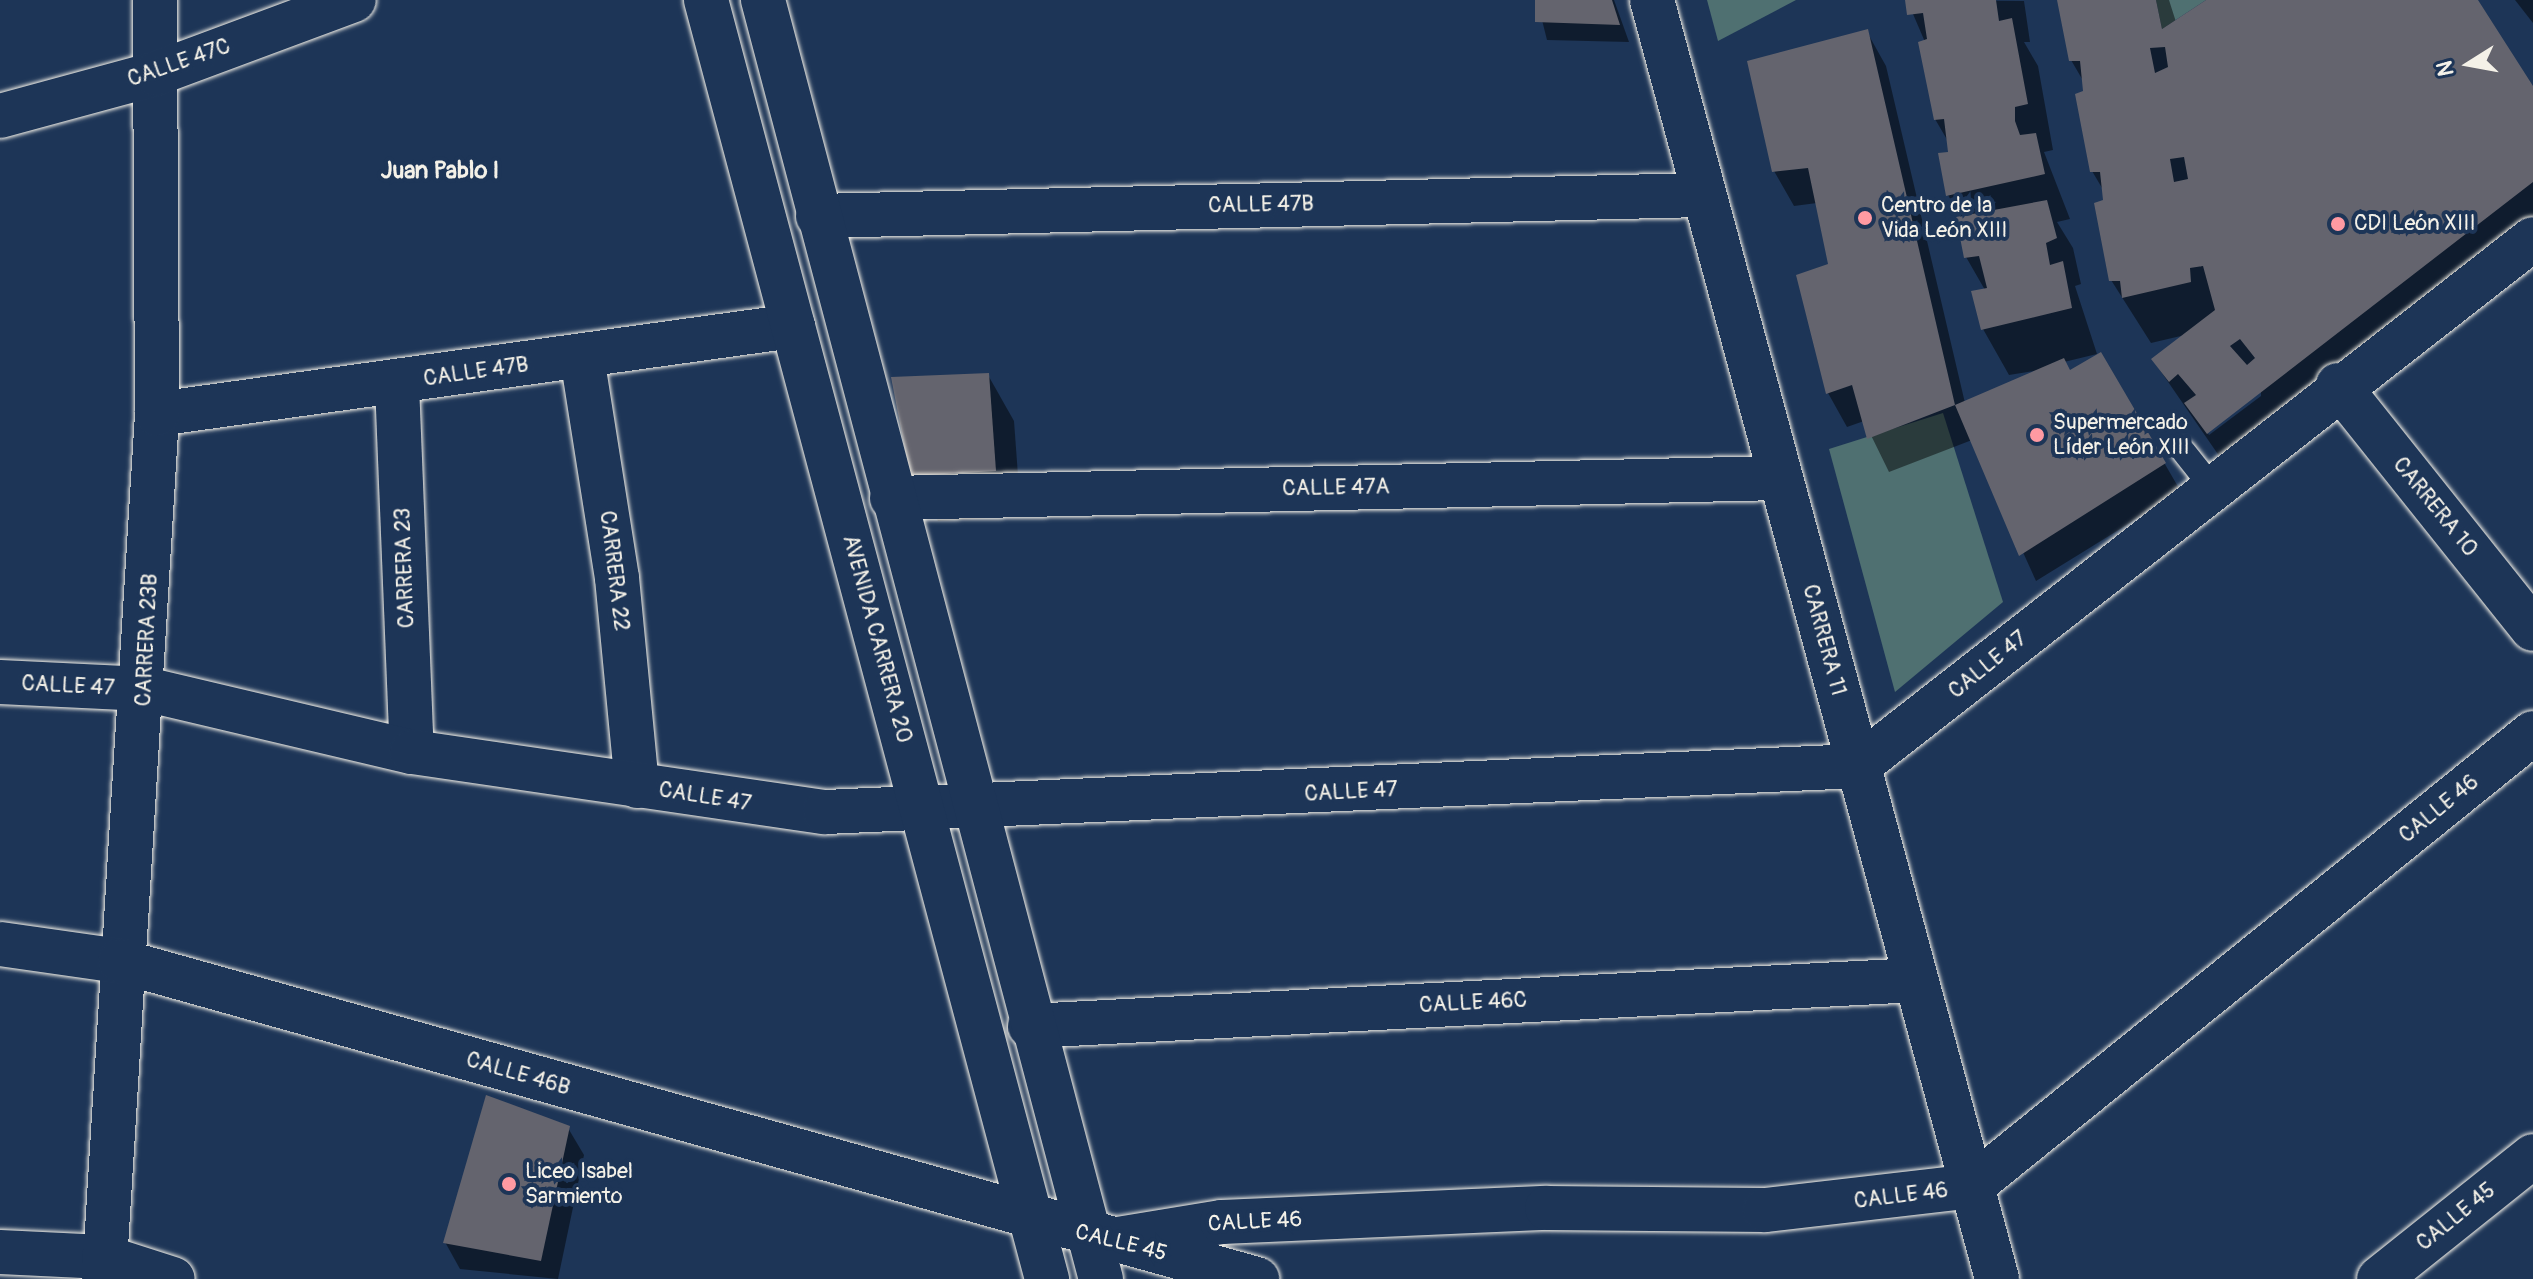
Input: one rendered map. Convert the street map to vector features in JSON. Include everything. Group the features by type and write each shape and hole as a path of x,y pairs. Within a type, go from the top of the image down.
{"street":[{"name":"CARRERA 23B","path":"104,1268 120,961 145,689 157,414 155,0"},
{"name":"CALLE 47C","path":"0,116 155,74 354,0"},
{"name":"AVENIDA CARRERA 20","path":"706,0 1047,1279"},
{"path":"763,0 1030,1026 1101,1252"},
{"name":"CARRERA 11","path":"1652,0 1997,1279"},
{"name":"CALLE 47B","path":"818,216 1704,195"},
{"name":"CALLE 47","path":"0,682 145,689 412,752 742,805 924,813 1858,766 2338,385 2533,239"},
{"name":"CALLE 47B","path":"157,414 397,384 793,326"},
{"name":"CARRERA 22","path":"582,357 617,578 637,786"},
{"name":"CARRERA 23","path":"397,384 412,752"},
{"name":"CARRERA 10","path":"2338,385 2533,629"},
{"name":"CALLE 47A","path":"892,498 1780,478"},
{"name":"CALLE 46","path":"1101,1252 1182,1226 1438,1212 1765,1210 1972,1186 2533,733"},
{"name":"CALLE 46B","path":"0,944 120,961 1032,1219"},
{"name":"CALLE 46C","path":"1030,1026 1916,980"},
{"name":"CALLE 45","path":"2379,1279 2533,1156"},
{"name":"CALLE 45","path":"1032,1219 1101,1252 1257,1279"},
{"path":"0,1252 173,1279"}],"lane":[{"path":"2184,452 2211,486"}],"green space":[{"path":"1707,0 1796,0 1718,41"},
{"path":"2156,0 2206,0 2162,29"},
{"path":"1943,413 2003,602 1895,692 1829,449"}],"building":[{"path":"1535,0 1612,0 1620,25 1535,22"},
{"path":"1905,0 1996,0 1999,21 2012,18 2028,104 2015,107 2015,121 2020,135 2036,133 2045,174 1946,196 1938,153 1948,152 1944,119 1934,120 1918,42 1927,39 1923,13 1907,15"},
{"name":"CDI León XIII","path":"2057,0 2156,0 2162,29 2206,0 2478,0 2533,86 2533,182 2207,434 2184,403 2196,395 2178,374 2169,382 2151,359 2215,310 2203,266 2190,268 2191,282 2122,298 2120,281 2109,281 2094,203 2103,200 2100,172 2090,172 2075,94 2083,91 2080,61 2069,61","holes":["2165,47 2168,67 2155,73 2150,48","2184,157 2188,179 2174,182 2170,159","2240,339 2255,358 2247,365 2230,346"]},
{"name":"Centro de la Vida León XIII","path":"1868,29 1955,405 1867,439 1852,385 1826,394 1796,275 1828,264 1808,168 1772,172 1747,61"},
{"path":"2047,200 2057,238 2046,243 2050,265 2063,261 2072,308 1981,330 1971,291 1987,288 1979,256 1964,258 1956,217"},
{"name":"Supermercado Líder León XIII","path":"2101,352 2166,463 2019,556 1955,405 2064,358 2070,370"},
{"path":"989,373 996,471 910,476 891,377"},
{"name":"Liceo Isabel Sarmiento","path":"486,1095 570,1126 541,1261 443,1243"}],"place":[{"name":"Centro de la Vida León XIII","path":"1865,218"},
{"name":"CDI León XIII","path":"2338,224"},
{"name":"Supermercado Líder León XIII","path":"2037,435"},
{"name":"Liceo Isabel Sarmiento","path":"509,1184"}],"district":[{"name":"Juan Pablo I","path":"440,171"}]}
